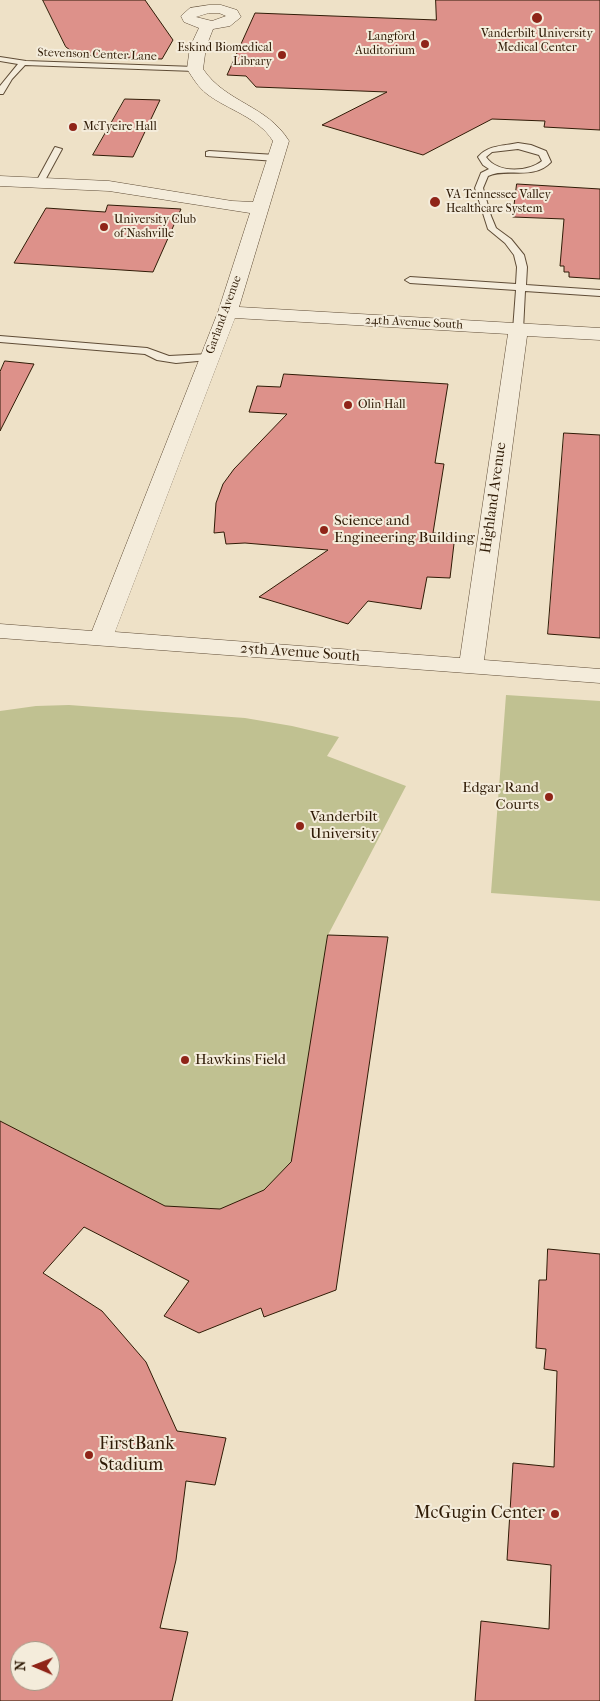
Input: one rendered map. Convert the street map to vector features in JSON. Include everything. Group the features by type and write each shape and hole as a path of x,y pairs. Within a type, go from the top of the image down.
{"street":[{"path":"195,69 198,47 208,24"},
{"name":"Garland Avenue","path":"101,638 228,312 280,141 277,132 267,123 212,90 195,69"},
{"path":"0,181 109,186 232,206 260,208"},
{"name":"24th Avenue South","path":"228,312 600,334"},
{"name":"Highland Avenue","path":"471,666 518,330"},
{"name":"25th Avenue South","path":"0,631 600,676"}],"lane":[{"name":"Stevenson Center Lane","path":"0,59 23,63 195,69"},
{"path":"0,63 10,62"},
{"path":"0,92 9,78 23,63"},
{"path":"496,168 488,165 482,157 489,150 497,147 528,147 543,153 547,158 547,162 543,166 527,171 496,168 484,175 479,188 486,216 492,229 508,241 519,254 522,266 518,330"},
{"path":"40,182 58,149"},
{"path":"209,154 276,158"},
{"path":"410,280 600,293"},
{"path":"0,339 147,350 159,358 187,360 209,357"}],"green space":[{"name":"Edgar Rand Courts","path":"506,695 600,701 600,901 491,893"},
{"name":"Hawkins Field","path":"69,705 245,718 339,737 327,756 406,786 328,935 332,1291 264,1317 261,1308 203,1331 164,1316 188,1281 0,1183 0,711 36,706"}],"building":[{"path":"43,0 145,0 173,40 162,59 99,57 74,53 66,47"},
{"path":"436,0 600,0 600,130 544,127 545,121 492,119 423,155 322,125 387,92 256,87 246,76 227,75 255,13 436,20"},
{"path":"125,99 160,100 133,157 93,155"},
{"path":"517,184 600,189 600,279 569,277 569,272 564,272 564,266 560,266 564,219 513,217"},
{"name":"University Club of Nashville","path":"108,205 181,209 153,272 14,263 46,208 105,212"},
{"path":"5,361 34,364 0,431 0,372"},
{"name":"Science and Engineering Building","path":"284,374 448,384 435,463 444,464 433,533 455,535 450,578 427,577 421,609 368,601 348,624 259,597 328,550 245,543 226,544 224,532 214,533 216,503 223,484 234,469 287,414 249,412 257,386 280,387"},
{"path":"564,433 600,435 600,638 548,634"},
{"name":"FirstBank Stadium","path":"328,935 388,937 336,1290 264,1317 261,1308 199,1333 164,1316 189,1281 84,1227 43,1273 102,1311 146,1362 177,1431 226,1438 215,1485 186,1481 176,1560 160,1628 188,1632 172,1701 0,1701 0,1121 165,1206 220,1209 264,1190 291,1162"},
{"path":"548,1249 600,1254 600,1701 475,1701 481,1621 549,1629 551,1565 507,1560 513,1463 554,1467 557,1371 544,1369 546,1349 536,1348 539,1280 546,1280"}],"place":[{"name":"Vanderbilt University Medical Center","path":"537,18"},
{"name":"Langford Auditorium","path":"425,44"},
{"name":"Eskind Biomedical Library","path":"282,55"},
{"name":"McTyeire Hall","path":"73,127"},
{"name":"VA Tennessee Valley Healthcare System","path":"435,202"},
{"name":"University Club of Nashville","path":"104,227"},
{"name":"Olin Hall","path":"348,405"},
{"name":"Science and Engineering Building","path":"324,530"},
{"name":"Edgar Rand Courts","path":"549,797"},
{"name":"Vanderbilt University","path":"300,826"},
{"name":"Hawkins Field","path":"185,1060"},
{"name":"FirstBank Stadium","path":"89,1455"},
{"name":"McGugin Center","path":"555,1514"}]}
